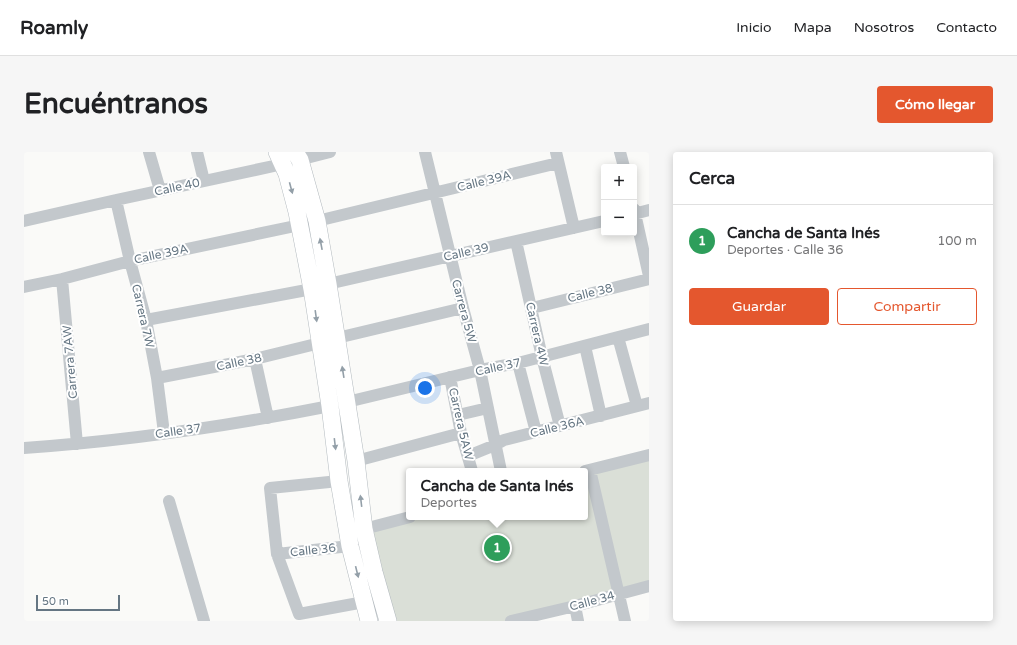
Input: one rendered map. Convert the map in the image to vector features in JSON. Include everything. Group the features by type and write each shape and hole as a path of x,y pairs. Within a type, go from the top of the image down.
{"main road":[{"path":"297,156 317,221 347,402 364,529 388,621"},
{"path":"280,158 287,174 300,225 312,289 330,406 339,482 350,546 369,621"}],"street":[{"path":"149,152 160,190"},
{"path":"197,152 204,181"},
{"name":"Calle 40","path":"24,221 204,181 280,158 330,152"},
{"name":"Carrera 5W","path":"425,152 463,308 480,370 500,468"},
{"path":"620,152 623,164"},
{"path":"557,157 574,228"},
{"name":"Calle 39A","path":"317,221 435,192 557,157"},
{"name":"Carrera 7W","path":"116,200 130,261 146,320 157,378 164,433"},
{"path":"637,212 649,210"},
{"name":"Calle 39","path":"328,284 601,222"},
{"name":"Calle 39A","path":"24,287 62,279 130,261 300,225"},
{"path":"637,225 649,276"},
{"name":"Carrera 4W","path":"516,241 542,357 560,426"},
{"name":"Carrera 7AW","path":"62,279 77,444"},
{"name":"Calle 38","path":"532,308 649,279"},
{"path":"146,320 312,289"},
{"path":"337,338 463,308"},
{"name":"Calle 37","path":"347,402 480,370 518,363 649,329"},
{"path":"618,337 637,406"},
{"name":"Calle 38","path":"157,378 255,359 320,343"},
{"path":"585,346 601,416"},
{"path":"255,359 268,418"},
{"path":"518,363 536,432"},
{"name":"Carrera 5AW","path":"450,377 461,433 471,468"},
{"name":"Calle 36A","path":"468,456 504,440 649,403"},
{"name":"Calle 37","path":"24,448 77,444 164,433 268,418 330,406"},
{"path":"458,415 488,408"},
{"path":"356,462 461,433"},
{"path":"588,470 649,455"},
{"path":"588,474 625,621"},
{"path":"339,482 270,488 277,554 299,614 364,602"},
{"path":"169,501 204,621"},
{"path":"364,529 406,518"},
{"name":"Calle 36","path":"277,554 350,546"},
{"name":"Calle 34","path":"511,621 532,619 649,586"},
{"path":"574,606 578,621"}],"shaded area":[{"path":"649,456 649,585 507,621 389,621 364,530 406,519 406,520 588,520 588,470"}],"place":[{"name":"Cancha de Santa Inés","path":"497,548"}]}
